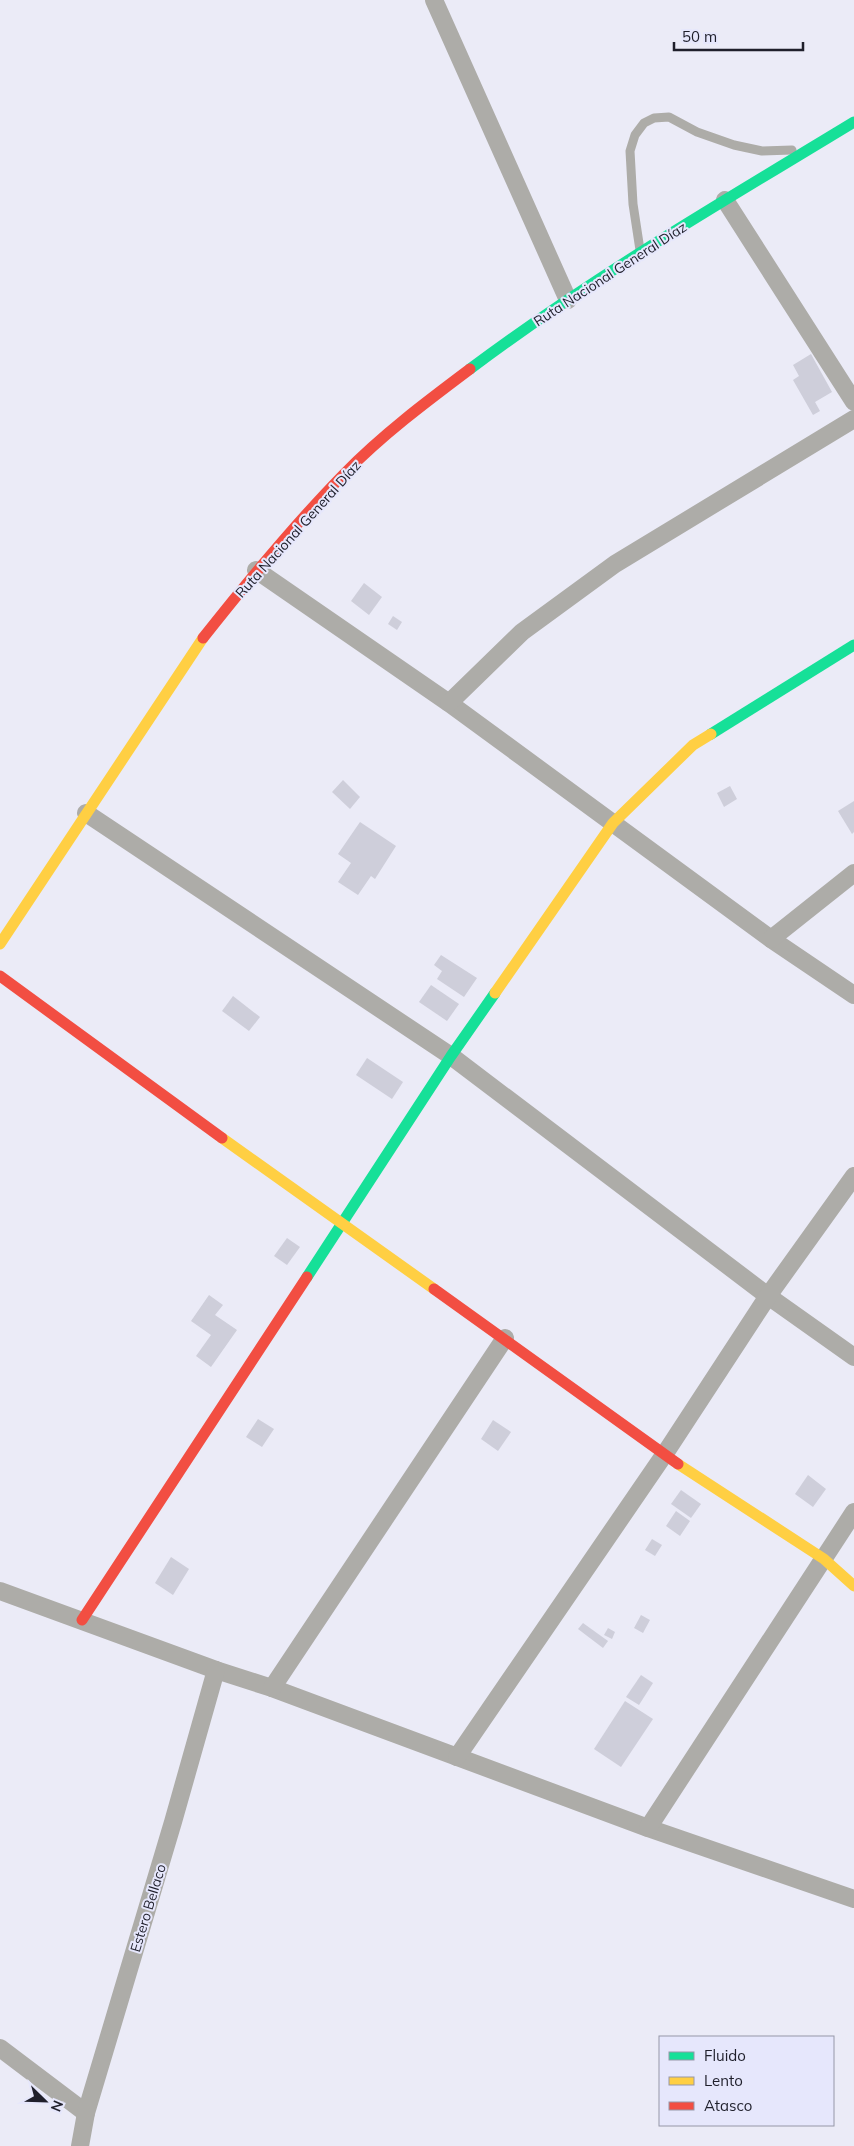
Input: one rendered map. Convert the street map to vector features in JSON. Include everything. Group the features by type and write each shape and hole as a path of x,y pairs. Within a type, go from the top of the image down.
{"main road":[{"name":"Ruta Nacional General Díaz","path":"0,944 195,649 256,570 345,473 413,412 490,354 568,300 725,200 854,122"},
{"path":"82,1620 451,1056 613,823 694,745 854,645"},
{"path":"0,976 342,1225 505,1338 664,1455 824,1559 854,1586"}],"street":[{"path":"434,0 568,300"},
{"path":"725,200 854,402"},
{"path":"449,703 522,632 615,564 854,419"},
{"path":"256,570 449,703 771,938 854,995"},
{"path":"86,813 451,1056 768,1296 854,1357"},
{"path":"771,938 854,873"},
{"path":"458,1757 664,1455 768,1296 854,1176"},
{"path":"272,1688 505,1338"},
{"path":"648,1828 854,1512"},
{"path":"0,1591 216,1670 272,1688 648,1828 852,1895"},
{"name":"Estero Bellaco","path":"80,2146 86,2114 171,1831 216,1670"},
{"path":"0,2048 86,2114"}],"lane":[{"path":"640,253 633,204 630,152 636,135 644,123 654,118 669,117 697,132 734,145 762,151 807,150"}],"building":[{"path":"811,354 832,392 815,402 820,411 813,415 793,380 799,376 793,365"},
{"path":"364,583 382,597 369,615 351,601"},
{"path":"393,616 402,622 397,630 388,624"},
{"path":"343,780 360,797 350,809 332,792"},
{"path":"730,786 737,799 724,807 717,793"},
{"path":"854,801 854,832 852,834 838,811"},
{"path":"360,822 396,846 375,879 371,876 358,895 338,882 351,863 338,854"},
{"path":"441,955 477,978 464,997 437,979 442,971 434,965"},
{"path":"431,985 459,1004 447,1021 419,1002"},
{"path":"233,996 260,1017 249,1031 222,1011"},
{"path":"367,1058 403,1082 392,1099 356,1075"},
{"path":"287,1238 300,1247 287,1265 274,1256"},
{"path":"209,1295 223,1305 215,1315 237,1330 211,1367 196,1356 211,1335 191,1321"},
{"path":"258,1419 274,1429 262,1447 246,1437"},
{"path":"493,1420 511,1432 498,1451 481,1439"},
{"path":"808,1475 826,1489 813,1507 795,1494"},
{"path":"681,1490 701,1504 691,1518 671,1504"},
{"path":"676,1511 690,1521 680,1536 666,1526"},
{"path":"652,1539 662,1545 655,1556 645,1550"},
{"path":"171,1557 189,1569 173,1595 155,1583"},
{"path":"641,1615 650,1620 643,1633 634,1628"},
{"path":"583,1623 608,1641 603,1648 578,1629"},
{"path":"608,1628 615,1632 612,1639 604,1635"},
{"path":"641,1675 653,1683 639,1705 626,1697"},
{"path":"625,1701 653,1719 621,1767 594,1749"}],"traffic: fast":[{"path":"470,369 610,272 854,122"},
{"path":"711,734 854,645"},
{"path":"307,1277 451,1056 495,993"}],"traffic: slow":[{"path":"0,944 203,638"},
{"path":"495,993 613,823 693,745 711,734"},
{"path":"222,1138 434,1289"},
{"path":"678,1464 824,1559 854,1586"}],"traffic: jam":[{"path":"203,638 307,513 344,474 389,432 470,369"},
{"path":"0,976 222,1138"},
{"path":"82,1620 307,1277"},
{"path":"434,1289 678,1464"}]}
